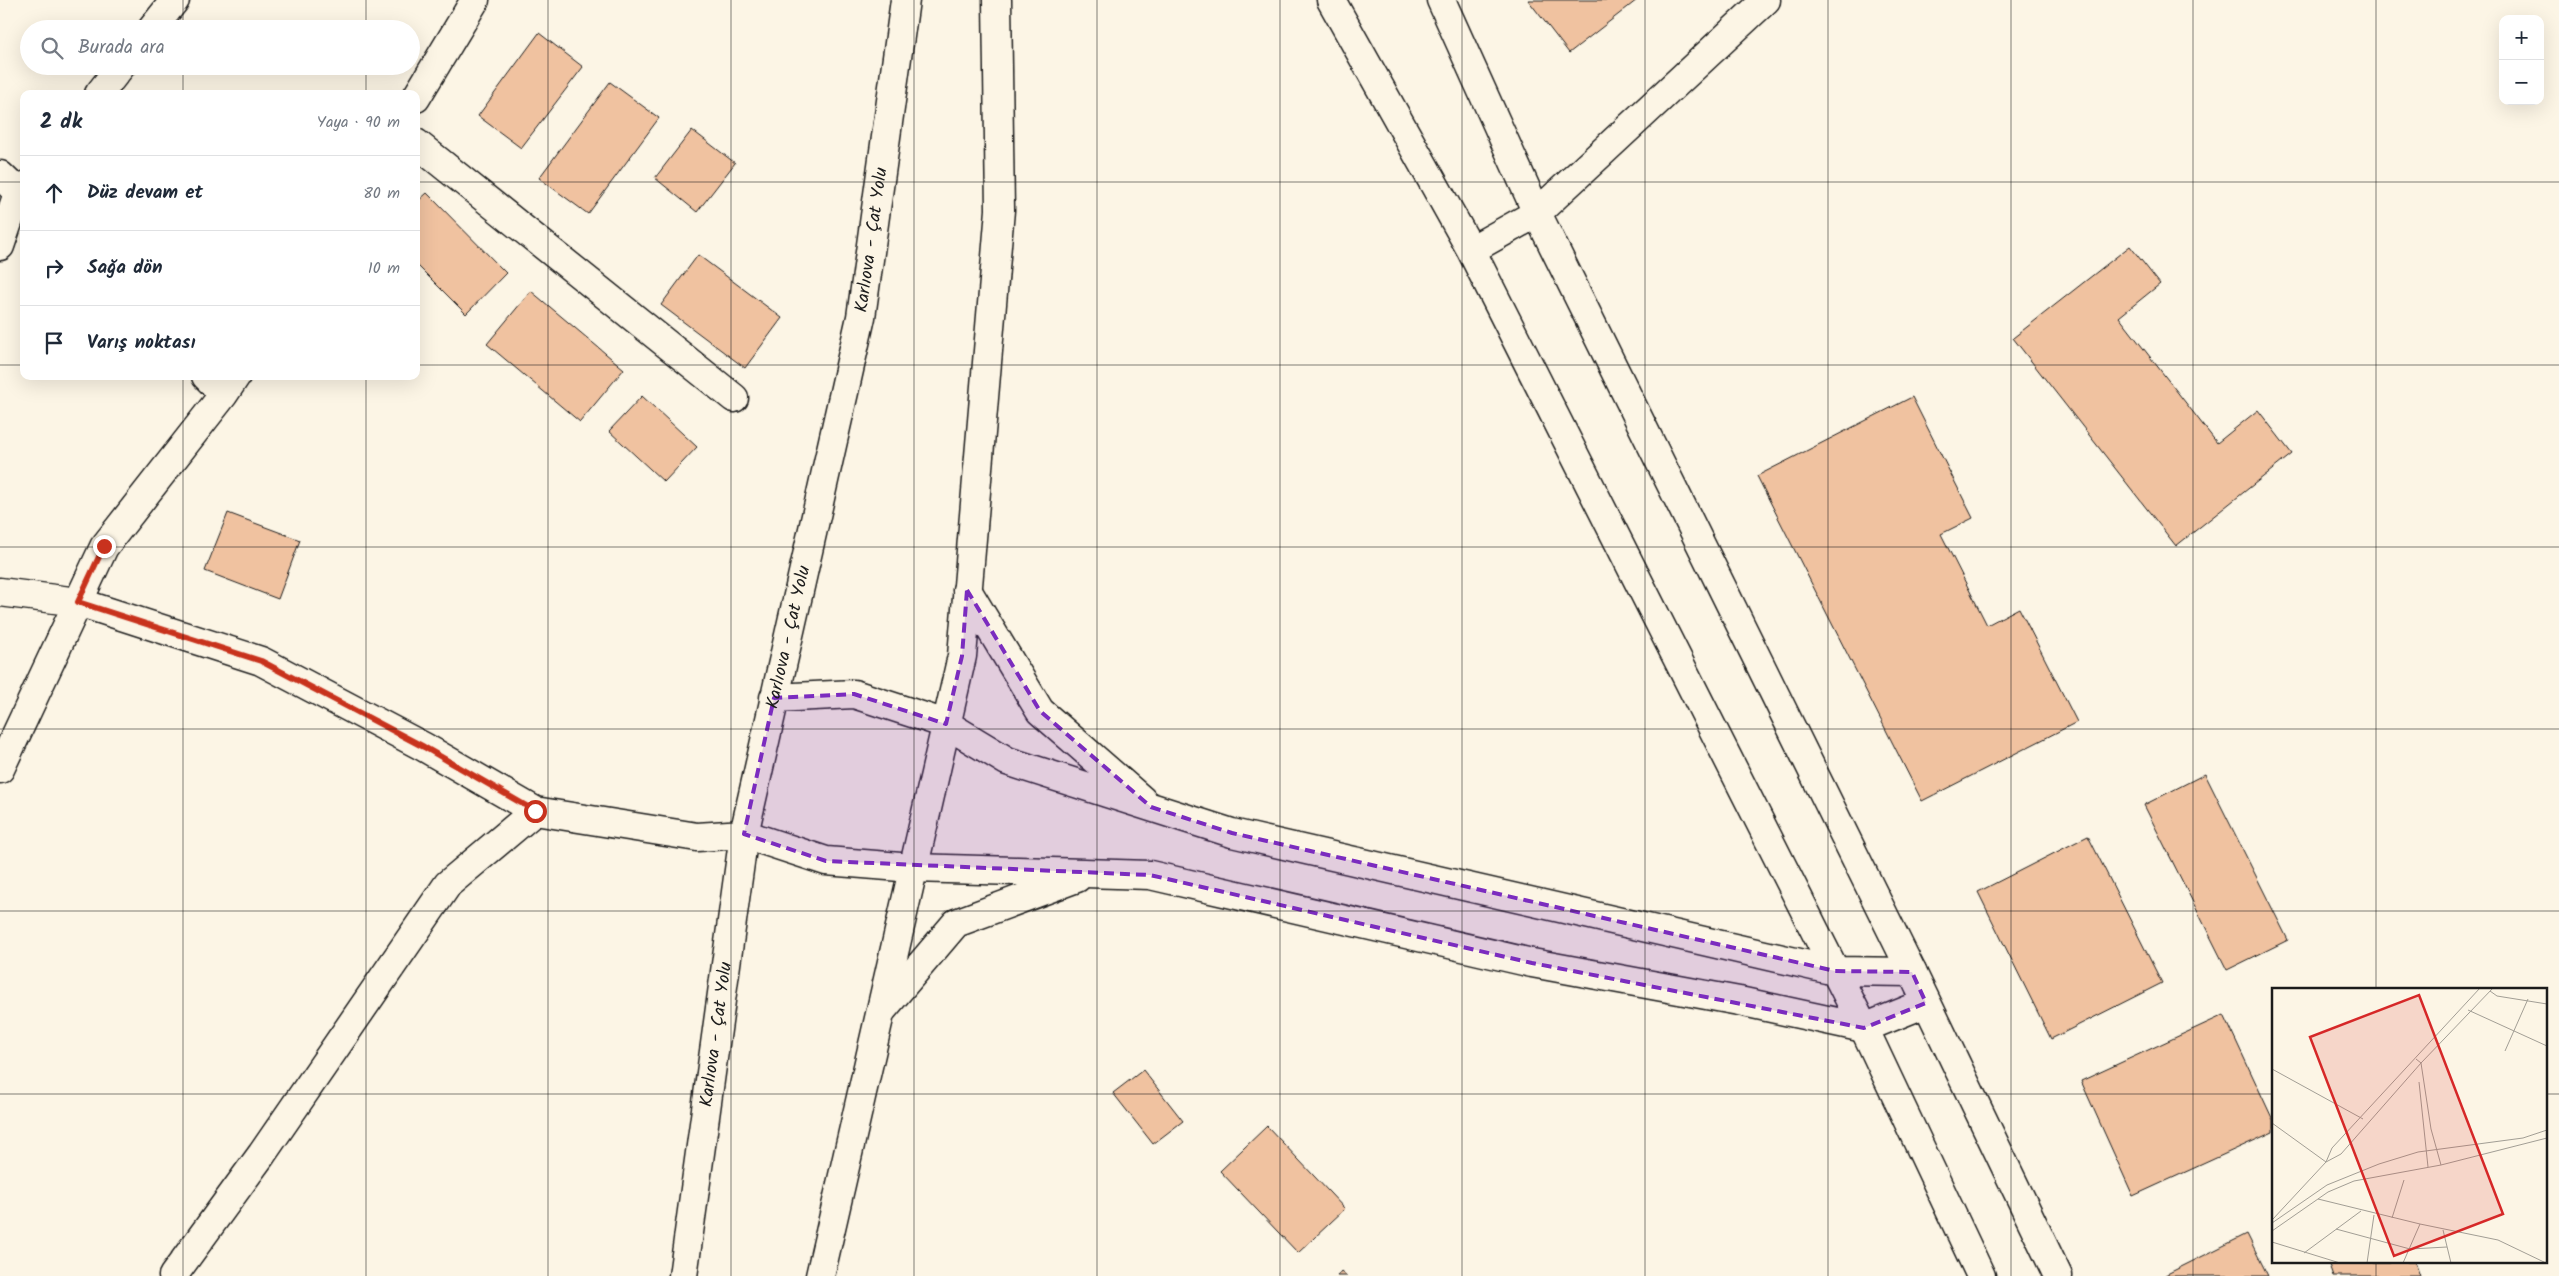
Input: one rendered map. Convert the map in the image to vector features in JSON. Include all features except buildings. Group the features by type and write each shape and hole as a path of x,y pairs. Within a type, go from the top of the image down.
{"main road":[{"path":"159,20 176,0"},
{"path":"420,91 475,0"},
{"name":"Karlıova - Çat Yolu","path":"683,1276 744,834 861,317 905,0"},
{"path":"820,1276 962,656 1000,210 997,0"},
{"path":"1331,0 1471,250 1864,1028 1981,1276"},
{"path":"1441,0 1537,213 1912,972 2058,1276"},
{"path":"1471,250 1537,213 1766,0"},
{"path":"102,90 115,75"},
{"path":"420,147 734,398"},
{"path":"0,246 16,188"},
{"path":"0,769 104,546 222,382"},
{"path":"967,590 1040,711 1151,807"},
{"path":"0,592 78,602 261,661 424,747 535,811 697,837 744,834 826,862 913,868 1150,875 1532,963 1739,1001 1864,1028 1926,1002"},
{"path":"774,698 854,694 946,724 1007,761 1232,833 1835,971 1912,972"},
{"path":"173,1276 262,1154 448,884 535,811"},
{"path":"880,1012 956,923 1089,874"}],"highlighted area":[{"path":"967,590 1040,711 1151,807 1232,833 1835,971 1912,972 1926,1003 1864,1028 1532,963 1150,875 826,861 744,834 774,698 854,694 946,724 962,656"}],"route":[{"path":"104,546 78,602 261,661 424,747 535,811"}]}
